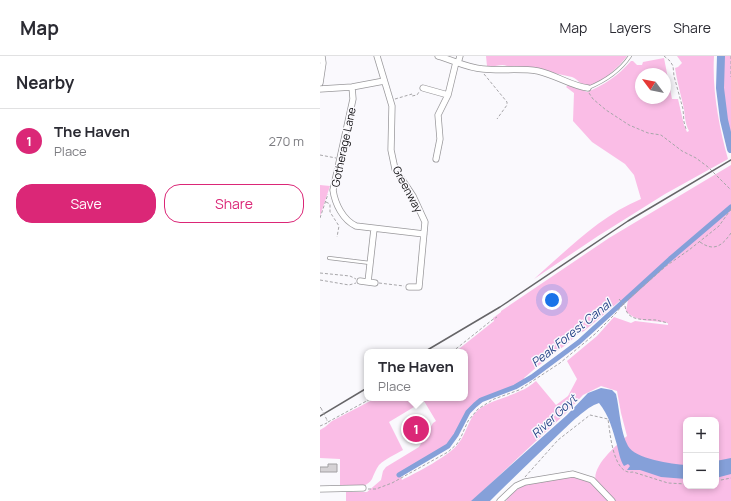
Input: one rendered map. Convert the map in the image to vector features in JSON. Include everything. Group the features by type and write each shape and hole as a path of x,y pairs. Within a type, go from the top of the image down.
{"street":[{"path":"320,83 323,63 322,56"},
{"name":"Greenway","path":"378,56 392,106 392,150 395,169 413,196 425,222 419,287 409,287"},
{"path":"438,56 482,69 515,69 538,72 554,76 580,88 588,88"},
{"path":"436,159 440,139 438,115 448,95 460,56"},
{"path":"320,89 352,87 384,81"},
{"name":"Gotherage Lane","path":"352,87 353,99 333,190 334,199 347,220 356,226 424,234"},
{"path":"423,88 448,95"},
{"path":"368,282 374,229"},
{"path":"360,281 375,283"},
{"path":"500,501 516,486 535,479 573,474 592,480 612,501"},
{"path":"320,489 363,488"}],"lane":[{"path":"588,88 596,85 614,73 623,66 630,56"},
{"path":"329,258 370,263"}],"path":[{"path":"664,56 673,66 686,129"},
{"path":"731,56 731,77"},
{"path":"482,69 486,77 507,102 507,105 498,119"},
{"path":"391,101 412,94 412,96 417,95 423,88"},
{"path":"588,88 588,92 593,99 606,110 629,125 648,133 661,135 682,151 696,158 708,167 731,190"},
{"path":"320,155 340,159"},
{"path":"320,218 329,192 333,190"},
{"path":"326,202 330,204 330,212 338,224 337,237"},
{"path":"363,488 376,489 392,483 448,452 459,441 468,421 478,408 494,399 519,390 560,363 595,334 624,303 666,266 719,226 731,208"},
{"path":"699,242 705,246 718,247 723,244 731,233"},
{"path":"320,273 350,276 360,281"},
{"path":"320,280 349,285 360,281"},
{"path":"375,283 409,287"},
{"path":"619,299 631,317 639,320 656,320 668,323"},
{"path":"456,349 497,317"},
{"path":"320,426 366,401"},
{"path":"320,408 328,421"},
{"path":"516,486 558,440 590,415 608,419 614,452 618,463 624,471 629,473 633,472 668,483 683,484"},
{"path":"719,480 731,478"}],"shaded area":[{"path":"486,56 627,56 620,65 599,82 588,86 583,85 572,77 548,72 505,65 487,66"},
{"path":"677,56 714,56 714,82 717,108 728,159 665,194 598,236 534,279 584,234 626,206 641,199 634,175 625,164 592,142 573,121 574,93 566,87 569,84 587,92 610,80 631,61 637,65 642,65 643,62 664,58 666,68 635,68 635,104 671,104 671,94 672,99 678,99 687,132 689,131 675,68 682,63"},
{"path":"721,56 731,56 731,148 727,137 723,114 721,91"},
{"path":"731,165 731,501 612,501 597,485 595,478 596,471 611,451 627,436 617,391 601,386 583,395 566,413 472,501 346,501 346,492 367,492 381,480 383,471 386,467 419,447 433,423 436,421 424,401 468,401 468,349 459,349 494,321 493,318 609,238","holes":["627,298 626,311 635,318 668,323 668,325 635,321 631,323 614,317 597,336 567,361 577,379 568,396 556,405 536,381 524,389 488,404 478,410 461,440 454,449 432,464 402,480 400,475 448,446 456,435 468,412 481,400 515,387 525,381 524,378 539,365 584,331 621,300 623,302"]},
{"path":"320,185 330,186 320,216"},
{"path":"370,401 424,401 389,422 403,450 379,465 372,479 366,485 358,487 340,487 340,459 320,458 320,430 332,421"},
{"path":"573,476 591,483 608,501 506,501 519,488 527,484"}],"water":[{"path":"601,388 612,390 616,394 623,434 628,446 632,451 654,460 683,465 683,479 661,477 640,470 627,470 630,466 628,464 624,466 623,464 610,423 599,403 589,408 573,421 490,501 471,501 567,415 588,393"},
{"path":"731,458 731,474 719,477 719,460"}],"building":[{"path":"420,423 423,430 413,436 409,429"},
{"path":"328,464 337,464 337,472 320,472 320,467 328,467"}],"waterway":[{"name":"River Goyt","path":"721,56 720,88 724,120 731,149"},
{"name":"Peak Forest Canal","path":"399,475 448,446 456,435 468,412 481,400 515,387 532,377 579,342 670,259 731,207"}],"railway":[{"path":"429,349 500,307 628,221 731,160"},
{"path":"320,416 364,390"}],"place":[{"name":"The Haven","path":"416,429"}]}
